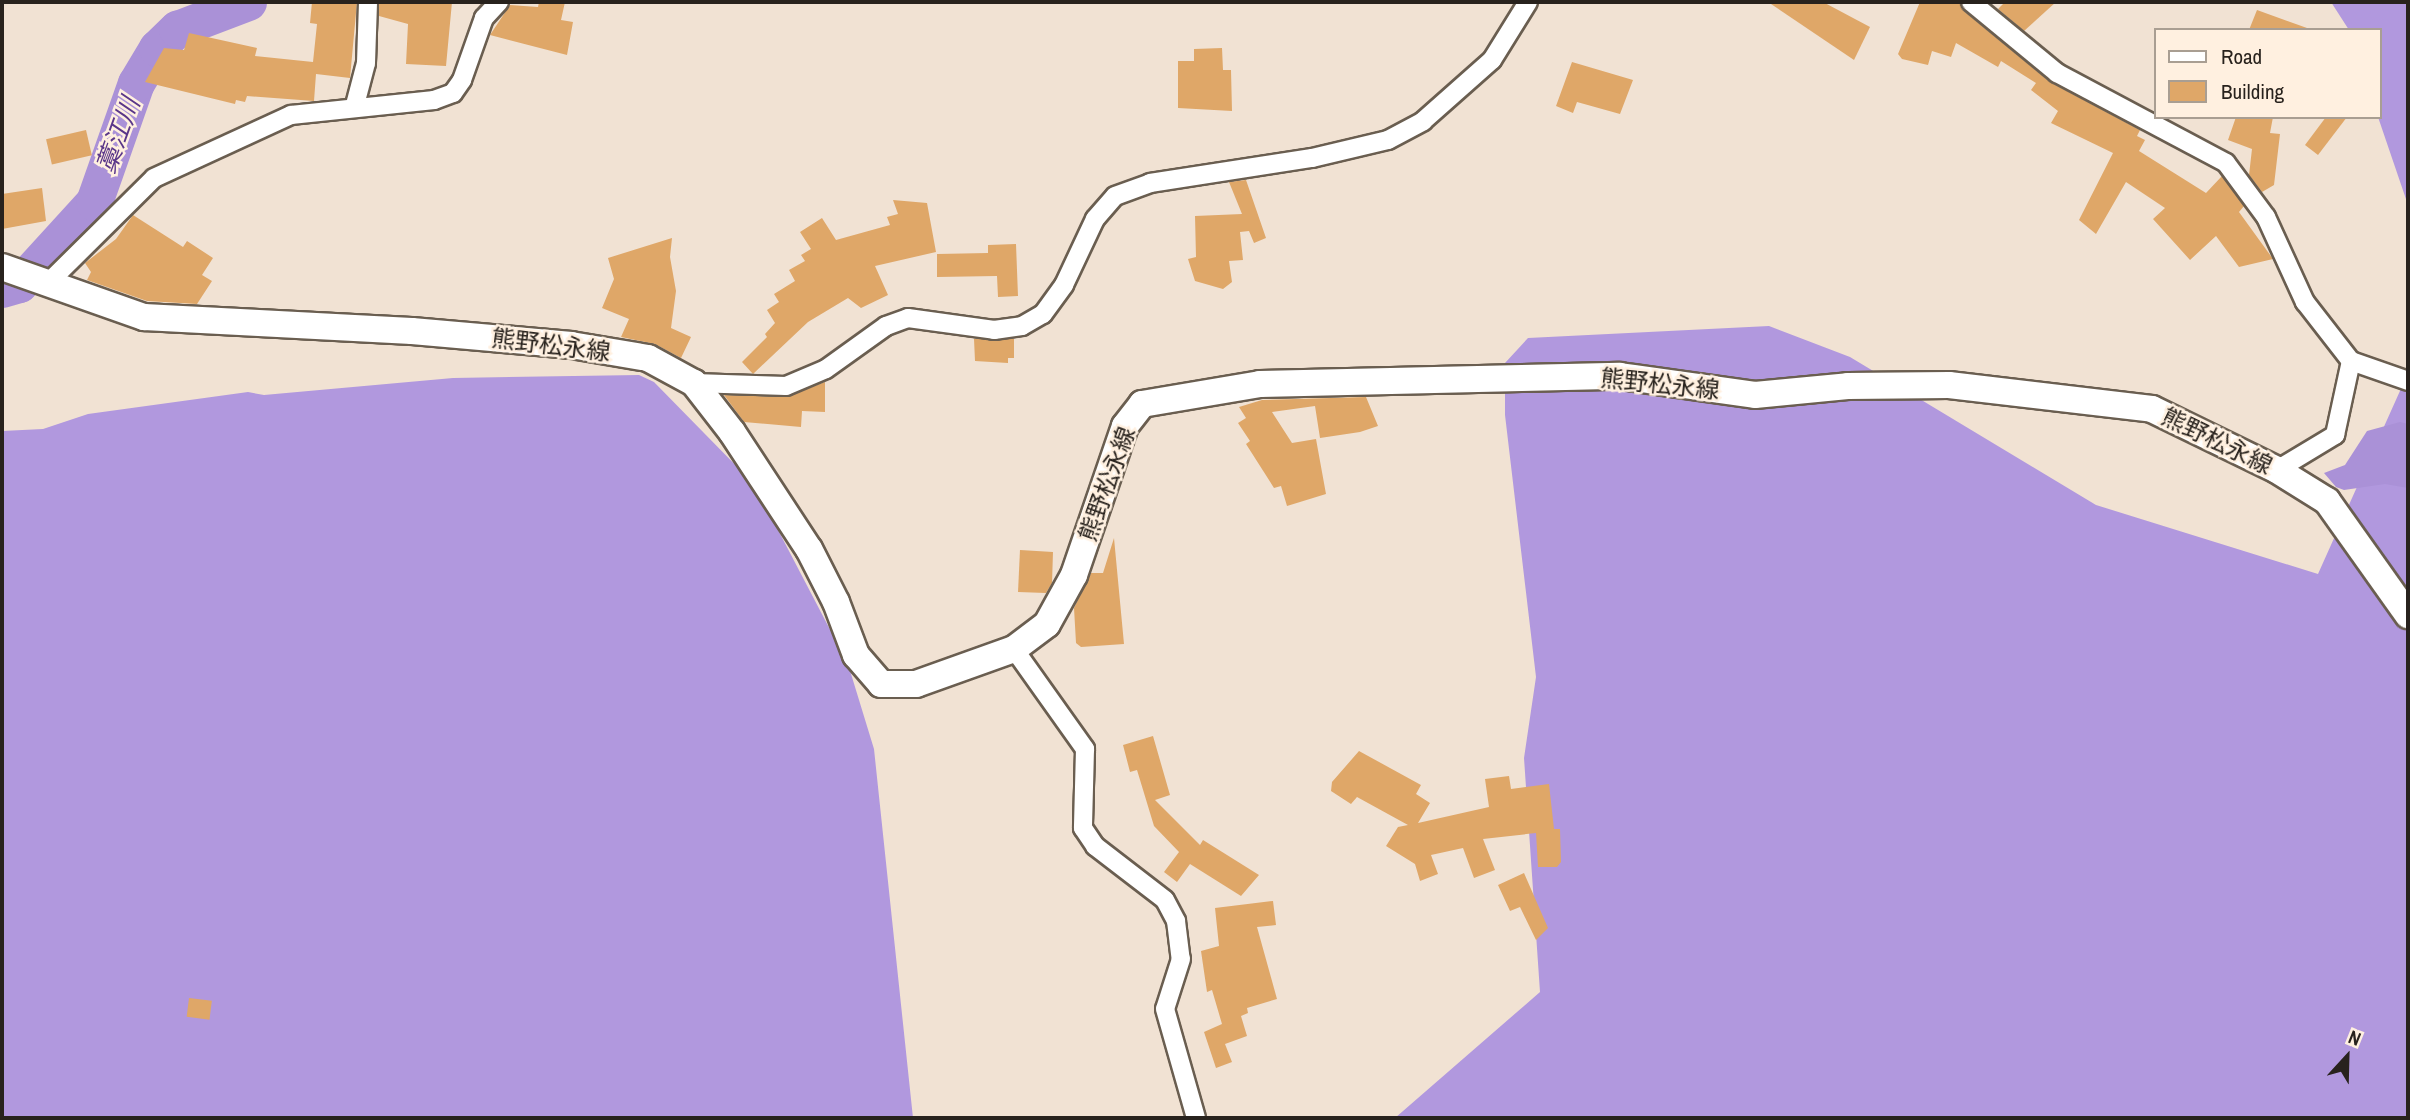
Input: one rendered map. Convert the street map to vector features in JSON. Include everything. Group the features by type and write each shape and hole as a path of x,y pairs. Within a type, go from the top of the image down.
{"main road":[{"name":"熊野松永線","path":"25,275 144,317 571,345 648,358 694,383 809,549 836,601 856,655 881,684 916,684 1014,649 1046,624 1074,575 1125,426 1142,404 1170,397 1260,384 1620,376 1755,395 1848,386 1949,385 2152,409 2277,470 2326,501 2408,615"}],"street":[{"path":"355,106 366,63 368,2"},
{"path":"25,275 155,178 291,116 355,106 434,100 453,93 462,80 484,18 499,2"},
{"path":"694,383 786,386 826,369 886,326 908,318 994,330 1023,326 1042,314 1064,285 1095,219 1115,196 1150,183 1312,158 1388,140 1423,121 1492,60 1528,2"},
{"path":"1970,2 2057,74 2226,163 2266,217 2305,302 2351,361 2408,381"},
{"path":"2277,470 2334,435 2351,361"},
{"path":"1014,649 1085,750 1083,828 1094,846 1165,900 1176,921 1181,959 1165,1009 1196,1118"}],"shaded area":[{"path":"2331,2 2408,2 2408,205 2379,119 2382,119 2382,28 2348,28"},
{"path":"1769,326 1850,357 2096,505 2318,574 2408,373 2408,1118 1395,1118 1540,992 1524,758 1536,677 1505,415 1505,363 1528,338"},
{"path":"639,375 654,382 754,484 848,664 874,749 913,1118 2,1118 2,431 43,429 88,414 248,392 264,395 453,378"},
{"path":"2400,422 2408,424 2408,488 2385,484 2344,490 2336,487 2324,473 2345,465 2367,431"}],"building":[{"path":"312,2 357,2 350,78 316,74 314,101 247,96 245,102 236,100 235,104 145,82 164,48 184,50 189,33 257,48 255,56 313,62 317,24 310,23"},
{"path":"379,2 452,2 446,66 406,64 408,24 379,16"},
{"path":"539,2 565,2 561,20 573,22 567,55 490,35 510,5 538,7"},
{"path":"1768,2 1823,2 1870,27 1854,60"},
{"path":"1920,2 1960,2 1964,11 2050,82 2140,130 2137,136 2145,140 2139,151 2206,193 2222,176 2244,206 2239,212 2273,259 2239,267 2216,236 2190,260 2153,219 2165,208 2126,182 2096,234 2079,220 2113,153 2051,123 2058,111 2031,90 2036,83 2001,61 1998,67 1956,43 1951,57 1932,51 1928,65 1902,59 1898,54"},
{"path":"2005,2 2056,2 2024,31 1998,9"},
{"path":"2257,10 2307,28 2250,28"},
{"path":"1222,48 1223,70 1231,70 1232,111 1178,108 1178,61 1194,61 1194,49"},
{"path":"1572,62 1633,80 1620,114 1577,102 1573,113 1556,106"},
{"path":"2235,119 2273,119 2270,133 2280,134 2274,185 2262,192 2249,175 2252,149 2228,140"},
{"path":"2324,119 2345,119 2318,155 2305,145"},
{"path":"86,130 92,155 52,165 46,139"},
{"path":"1246,180 1266,238 1254,243 1249,231 1240,232 1243,260 1229,261 1232,282 1223,289 1195,281 1188,259 1196,257 1195,216 1242,214 1229,182"},
{"path":"42,188 46,221 2,229 2,194"},
{"path":"893,200 927,203 936,252 875,266 888,295 861,308 848,298 808,322 753,374 742,362 767,337 765,334 775,323 767,310 779,302 774,294 795,281 789,270 805,261 801,255 811,249 800,232 822,218 836,240 890,225 887,217 898,214"},
{"path":"133,215 183,247 187,241 213,258 202,275 212,281 197,304 147,301 87,280 91,272 85,263 116,239"},
{"path":"672,238 670,257 676,291 671,328 691,337 681,358 655,344 621,337 629,319 602,308 614,279 608,258"},
{"path":"1016,244 1018,296 998,297 997,276 937,277 937,254 988,253 988,245"},
{"path":"974,339 1014,339 1014,358 1008,358 1008,363 975,361"},
{"path":"825,382 825,412 802,411 801,427 744,422 724,395 786,397"},
{"path":"1366,397 1378,426 1360,432 1320,438 1315,406 1272,412 1292,443 1316,439 1326,494 1287,506 1281,486 1274,488 1246,444 1250,441 1238,423 1246,418 1239,407 1262,400"},
{"path":"1114,538 1124,644 1081,647 1076,643 1074,608 1091,573 1103,573"},
{"path":"1020,550 1053,552 1052,583 1046,593 1018,592"},
{"path":"1153,736 1170,795 1155,800 1200,845 1203,840 1259,875 1241,896 1190,864 1177,882 1164,872 1179,852 1154,826 1137,770 1130,772 1123,745"},
{"path":"1359,751 1421,785 1416,794 1430,803 1418,823 1489,807 1485,779 1509,776 1511,789 1549,784 1554,829 1560,829 1561,862 1557,867 1538,867 1536,833 1483,839 1495,870 1474,878 1463,848 1431,855 1438,874 1420,881 1415,864 1386,846 1398,827 1408,825 1357,797 1351,804 1331,791 1332,782"},
{"path":"1524,873 1548,928 1536,940 1520,907 1510,911 1498,885"},
{"path":"1273,901 1276,925 1257,927 1277,999 1247,1008 1248,1013 1241,1016 1247,1036 1225,1044 1232,1062 1216,1068 1204,1032 1222,1024 1212,990 1207,992 1201,951 1219,946 1215,908"},
{"path":"189,998 212,1001 210,1020 187,1017"}],"waterway":[{"name":"藁江川","path":"2,289 19,284 94,202 136,83 157,48 177,29 248,2"}]}
